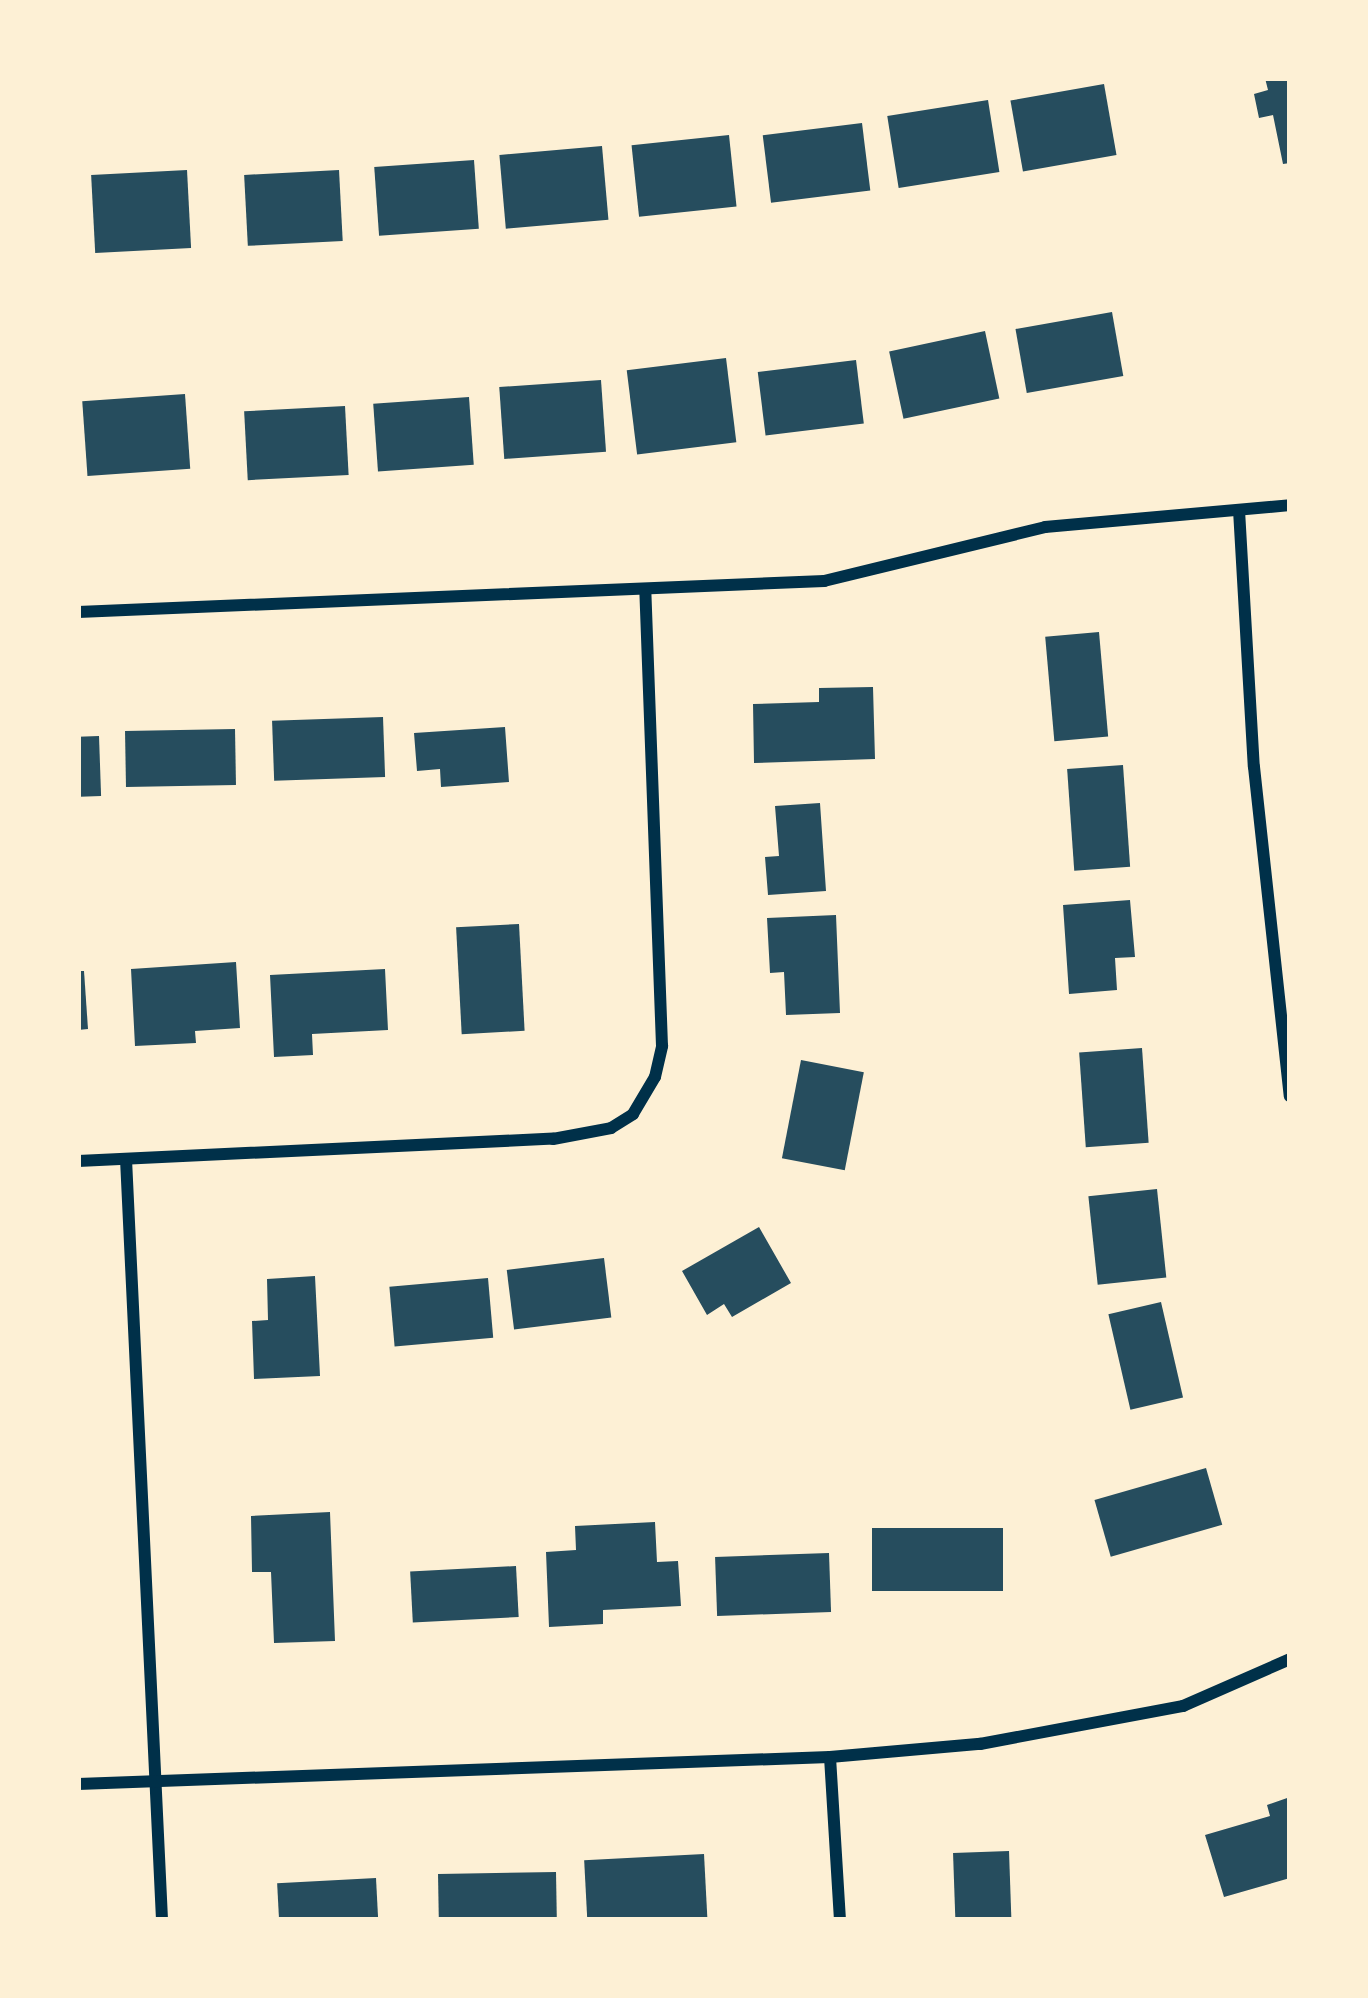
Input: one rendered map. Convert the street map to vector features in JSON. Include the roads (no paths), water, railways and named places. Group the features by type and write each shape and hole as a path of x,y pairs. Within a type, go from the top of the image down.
{"street":[{"path":"78,612 824,580 1045,527 1290,505"},
{"path":"1239,510 1254,767 1290,1096"},
{"path":"78,1161 553,1139 611,1128 633,1114 655,1077 662,1046 645,589"},
{"path":"126,1159 162,1920"},
{"path":"78,1784 830,1757 1127,1720 1226,1690 1290,1659"},
{"path":"830,1757 841,1920"}]}
